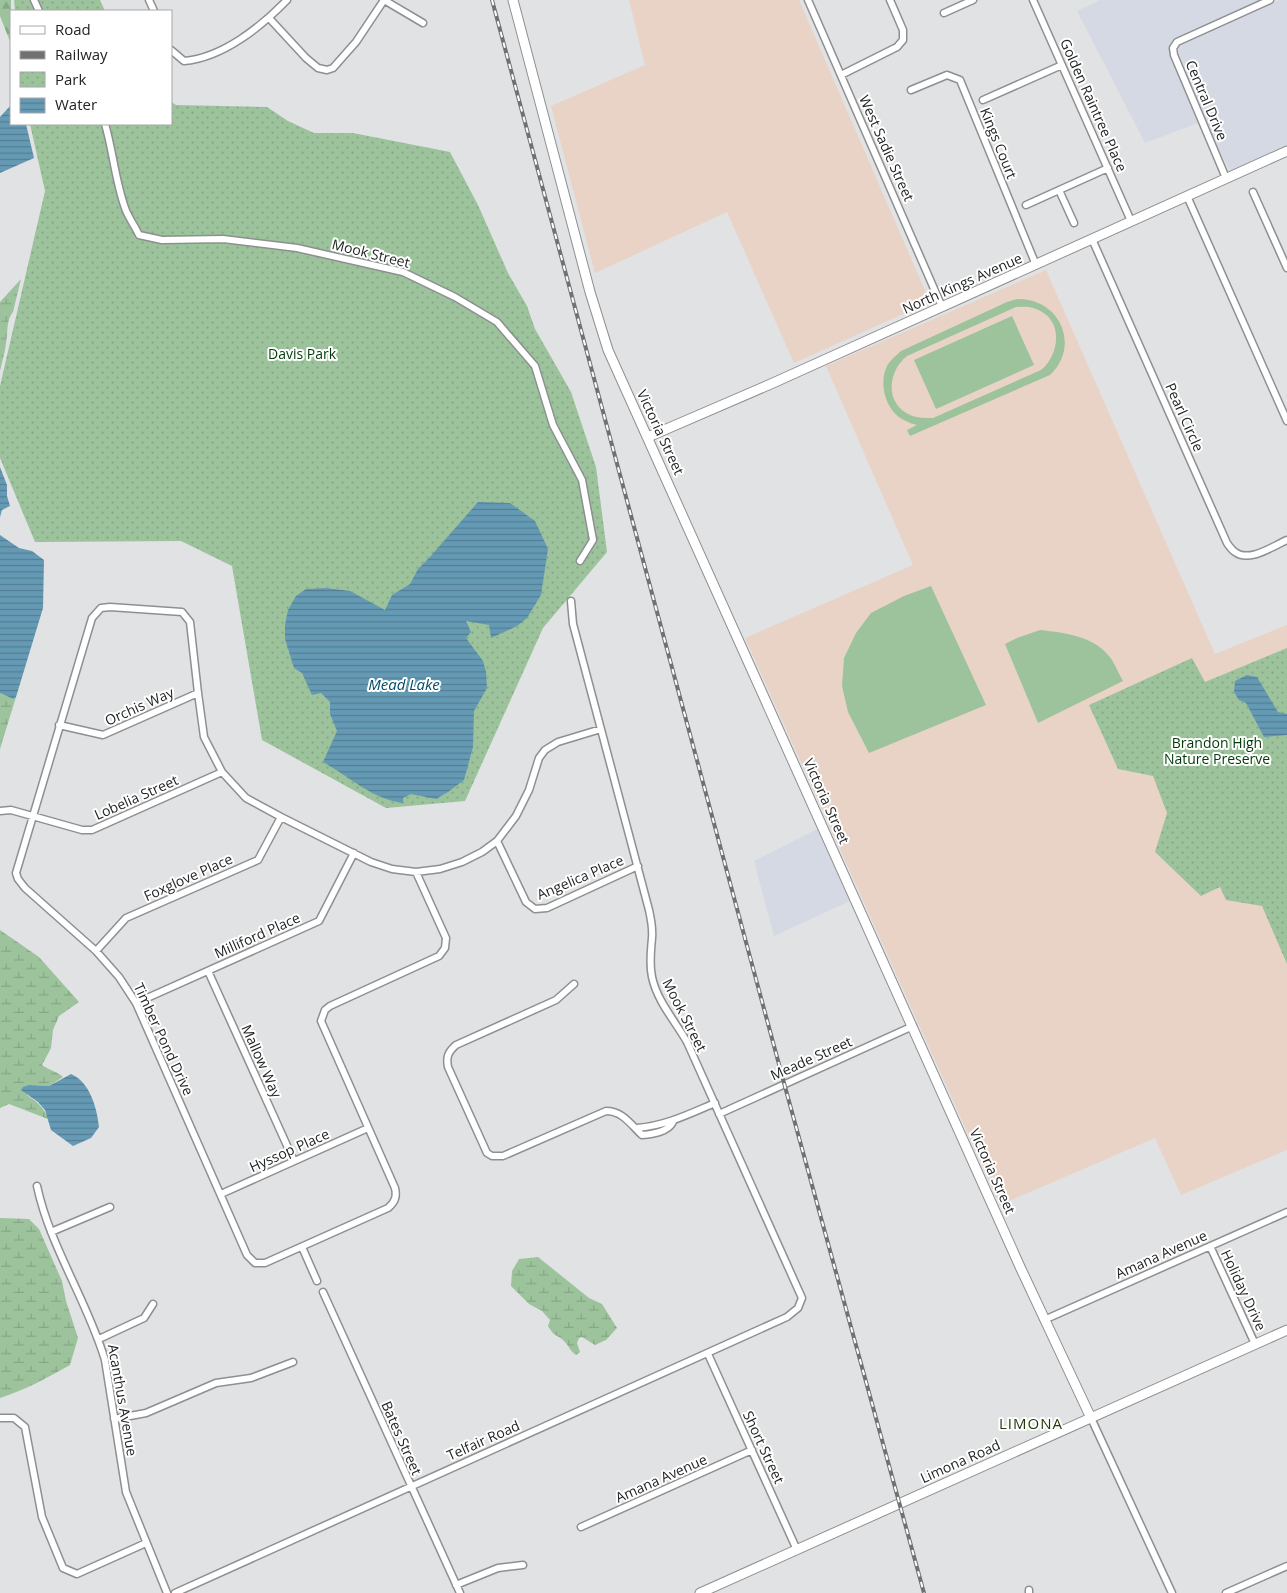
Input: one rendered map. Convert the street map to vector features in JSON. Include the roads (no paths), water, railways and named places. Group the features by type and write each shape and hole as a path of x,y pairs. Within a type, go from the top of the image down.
{"street":[{"path":"172,51 184,61 194,60 224,48 247,35 269,18 286,0"},
{"path":"269,18 306,58 318,68 327,70 333,68 356,42 384,0 423,23"},
{"name":"Victoria Street","path":"513,0 598,321 613,362 1044,1320 1172,1593"},
{"name":"West Sadie Street","path":"808,0 942,307"},
{"path":"841,75 897,47 903,40 903,30 890,0"},
{"path":"944,13 973,0"},
{"name":"Golden Raintree Place","path":"1033,0 1131,221"},
{"name":"Central Drive","path":"1226,178 1174,55 1173,48 1177,42 1270,0"},
{"path":"983,100 1062,65"},
{"name":"Kings Court","path":"912,90 947,74 960,80 1036,265"},
{"name":"Mook Street","path":"106,125 112,146 114,167 125,209 140,235 162,240 223,239 297,248 403,272 454,297 496,322 535,366 553,425 582,480 593,540 580,561"},
{"name":"North Kings Avenue","path":"648,437 1036,265 1287,151"},
{"path":"1026,204 1108,168"},
{"path":"1059,190 1074,223"},
{"path":"1253,192 1287,268"},
{"path":"1187,196 1287,421"},
{"name":"Pearl Circle","path":"1092,239 1227,543 1235,553 1245,556 1255,555 1287,540"},
{"name":"Mook Street","path":"570,601 573,624 652,924 650,957 652,977 665,1009 687,1042 802,1298 798,1308"},
{"name":"Timber Pond Drive","path":"416,872 446,938 443,953 330,1006 322,1015 323,1027 395,1188 395,1199 388,1208 265,1263 260,1264 250,1260 136,1004 119,977 96,951 25,888 18,879 17,867 34,816 92,618 101,608 110,607 182,612 190,622 204,737 222,772 246,798 281,818 371,862 392,869 416,872 462,862 482,852 497,841"},
{"name":"Orchis Way","path":"60,725 103,735 198,694"},
{"path":"497,841 508,829 522,805 539,758 545,750 558,742 602,729"},
{"name":"Lobelia Street","path":"0,811 11,810 82,830 92,830 222,772"},
{"name":"Foxglove Place","path":"96,951 126,918 258,860 281,818"},
{"name":"Angelica Place","path":"497,841 526,902 536,909 547,908 638,866"},
{"name":"Milliford Place","path":"136,1004 319,921 354,853"},
{"name":"Mallow Way","path":"208,971 294,1161"},
{"path":"574,984 556,1000 456,1045 448,1054 446,1060 448,1068 484,1147 492,1156 503,1156 606,1111 618,1113 637,1128 642,1135 669,1128 673,1122 715,1103"},
{"name":"Meade Street","path":"719,1114 913,1026"},
{"name":"Hyssop Place","path":"221,1194 368,1128"},
{"name":"Acanthus Avenue","path":"37,1186 42,1210 50,1232 99,1339 105,1360 126,1492 167,1593"},
{"path":"50,1232 110,1207"},
{"name":"Amana Avenue","path":"1044,1320 1287,1212"},
{"name":"Holiday Drive","path":"1210,1246 1255,1344"},
{"path":"302,1247 317,1281"},
{"name":"Bates Street","path":"323,1292 460,1593"},
{"path":"99,1339 144,1318 153,1304"},
{"name":"Telfair Road","path":"175,1593 708,1354 787,1317 798,1308"},
{"name":"Limona Road","path":"700,1593 1287,1330"},
{"name":"Short Street","path":"708,1354 797,1550"},
{"path":"114,1419 146,1413 216,1383 251,1378 293,1362"},
{"path":"0,1418 14,1418 25,1427 42,1517 63,1568 77,1574 146,1543"},
{"name":"Amana Avenue","path":"581,1527 752,1450"},
{"path":"456,1585 498,1568 523,1565"},
{"path":"1226,1593 1287,1566"}],"water":[{"path":"10,106 10,125 26,125 34,158 0,173 0,117"},
{"path":"0,467 7,485 7,496 10,506 2,510 0,517"},
{"name":"Mead Lake","path":"478,502 510,503 535,521 548,549 541,595 527,618 517,626 491,638 489,625 466,621 471,632 466,638 483,661 487,688 474,711 473,747 464,780 436,799 411,794 403,798 403,803 392,801 362,787 323,762 337,731 330,714 330,702 321,693 312,695 302,673 294,668 285,639 288,610 296,596 306,589 326,588 350,591 385,610 392,595 410,584 418,569"},
{"path":"0,535 19,548 32,551 44,560 43,608 16,697 13,699 0,693"},
{"path":"1247,675 1257,677 1278,712 1287,714 1287,735 1264,737 1246,703 1239,700 1234,692 1235,681"},
{"path":"71,1074 78,1078 88,1089 94,1104 99,1127 91,1138 73,1146 51,1130 45,1110 38,1102 21,1090 29,1085 49,1086"}],"railway":[{"path":"492,0 784,1083 924,1593"}],"district":[{"name":"LIMONA","path":"1031,1423"}],"park label":[{"name":"Davis Park","path":"302,353"},
{"name":"Brandon High Nature Preserve","path":"1217,750"}]}
